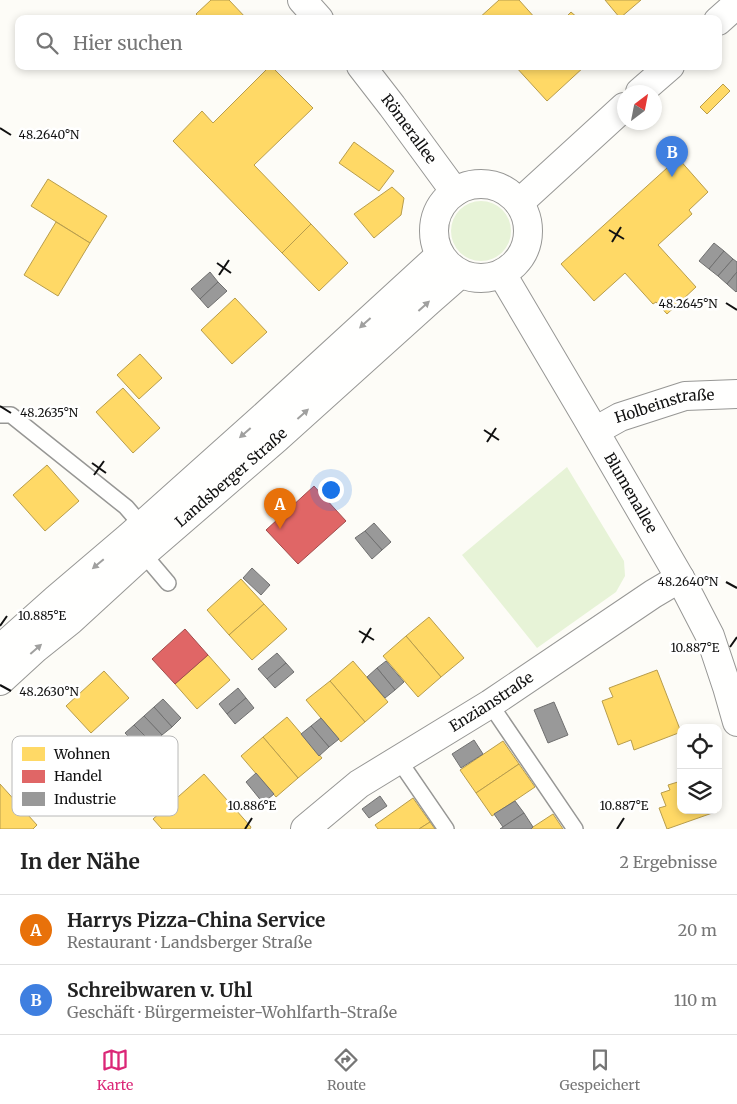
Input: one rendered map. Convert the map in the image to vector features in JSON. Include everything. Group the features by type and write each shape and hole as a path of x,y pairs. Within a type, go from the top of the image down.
{"street":[{"path":"302,0 315,15"},
{"path":"722,18 737,4"},
{"name":"Römerallee","path":"364,70 455,192"},
{"path":"648,85 665,70"},
{"path":"519,203 617,113"},
{"path":"482,184 496,186 509,193 519,203 526,215 527,242 522,255 513,267 502,274 488,278 474,278 460,274 449,266 440,255 435,241 434,227 437,213 444,201 455,192 468,186 482,184"},
{"name":"Landsberger Straße","path":"0,682 36,648 72,620 143,540 261,419 440,255"},
{"name":"Landsberger Straße","path":"0,649 55,600 143,540 276,438 460,274"},
{"name":"Blumenallee","path":"502,274 680,578 710,636 737,722"},
{"name":"Holbeinstraße","path":"595,431 620,417 685,396 737,394"},
{"name":"Enzianstraße","path":"305,829 359,784 490,704 652,594 680,578"}],"lane":[{"path":"0,415 11,415 126,507 168,583"},
{"path":"490,704 575,829"},
{"path":"398,759 446,829"}],"green space":[{"path":"475,201 487,201 498,206 506,214 511,225 509,243 498,256 487,261 475,261 464,256 456,248 451,237 451,225 456,214 464,206"},
{"path":"567,467 624,561 625,576 616,592 537,648 462,555"}],"building: Wohnen":[{"path":"211,0 229,0 243,15 197,15"},
{"path":"499,0 519,0 532,15 482,15"},
{"path":"605,0 641,0 624,15 618,15"},
{"path":"266,70 275,70 313,108 254,165 311,224 282,253 173,141 202,111 213,123"},
{"path":"519,70 581,70 547,101"},
{"path":"723,84 730,91 707,114 700,107"},
{"path":"354,142 394,171 379,191 339,163"},
{"path":"678,158 708,192 689,210 692,214 658,245 696,287 667,314 656,302 653,304 625,273 594,301 561,264"},
{"path":"48,179 107,216 90,243 31,206"},
{"path":"392,187 404,198 401,215 374,238 354,214"},
{"path":"56,222 90,243 58,296 24,275"},
{"path":"311,224 348,263 319,291 282,253"},
{"path":"235,298 267,332 232,364 201,330"},
{"path":"140,354 162,378 139,399 117,375"},
{"path":"123,388 160,428 133,453 96,412"},
{"path":"47,465 79,501 45,531 13,495"},
{"path":"241,579 264,604 229,635 207,610"},
{"path":"264,604 287,629 252,660 229,635"},
{"path":"429,617 464,658 441,677 406,636"},
{"path":"406,636 441,677 418,697 383,656"},
{"path":"208,655 230,680 197,709 175,684"},
{"path":"353,661 388,702 365,722 330,681"},
{"path":"657,670 678,724 677,734 634,750 631,740 618,745 602,701 613,697 609,688"},
{"path":"104,671 129,698 91,733 66,706"},
{"path":"330,681 365,722 341,742 306,700"},
{"path":"287,717 322,758 298,778 263,737"},
{"path":"263,737 298,778 276,797 241,756"},
{"path":"503,741 519,764 476,793 460,770"},
{"path":"519,764 535,787 492,816 476,793"},
{"path":"204,774 251,827 250,829 162,829 153,819 156,816 178,816 178,797"},
{"path":"677,782 677,814 710,814 667,829 659,808 666,806 661,793 670,790 668,785"},
{"path":"0,784 12,797 12,816 29,816 37,825 33,829 0,829"},
{"path":"413,798 430,822 419,829 378,829 375,825"},
{"path":"553,814 563,829 531,829 533,827"},
{"path":"430,822 435,829 419,829"}],"building: Handel":[{"path":"314,486 346,521 298,564 266,530"},
{"path":"185,629 208,655 175,684 152,659"}],"building: Industrie":[{"path":"714,243 724,251 709,269 699,261"},
{"path":"724,251 733,259 718,276 709,269"},
{"path":"733,259 737,262 737,272 727,284 718,276"},
{"path":"210,272 218,282 200,299 191,289"},
{"path":"737,272 737,291 736,292 727,284"},
{"path":"218,282 227,291 208,308 200,299"},
{"path":"374,523 391,542 382,550 365,531"},
{"path":"365,531 382,550 372,559 355,538"},
{"path":"252,568 270,585 261,595 243,578"},
{"path":"277,653 286,663 267,679 258,669"},
{"path":"386,661 404,682 395,690 377,668"},
{"path":"286,663 294,672 275,688 267,679"},
{"path":"377,668 395,690 385,698 367,677"},
{"path":"238,688 246,698 227,714 219,704"},
{"path":"246,698 254,708 235,724 227,714"},
{"path":"163,699 181,718 172,727 154,707"},
{"path":"554,702 568,735 548,743 534,710"},
{"path":"154,707 172,727 162,735 144,716"},
{"path":"144,716 162,735 145,736 134,725"},
{"path":"321,718 339,739 329,747 311,726"},
{"path":"134,725 145,736 128,736 125,733"},
{"path":"311,726 329,747 319,756 301,734"},
{"path":"474,740 483,754 461,768 452,754"},
{"path":"256,773 274,794 263,803 246,782"},
{"path":"380,796 387,806 369,818 362,809"},
{"path":"515,801 524,813 503,827 494,814"},
{"path":"524,813 533,827 531,829 500,829"}],"place":[{"name":"Schreibwaren v. Uhl","path":"672,177"},
{"name":"Harrys Pizza-China Service","path":"280,529"}]}
